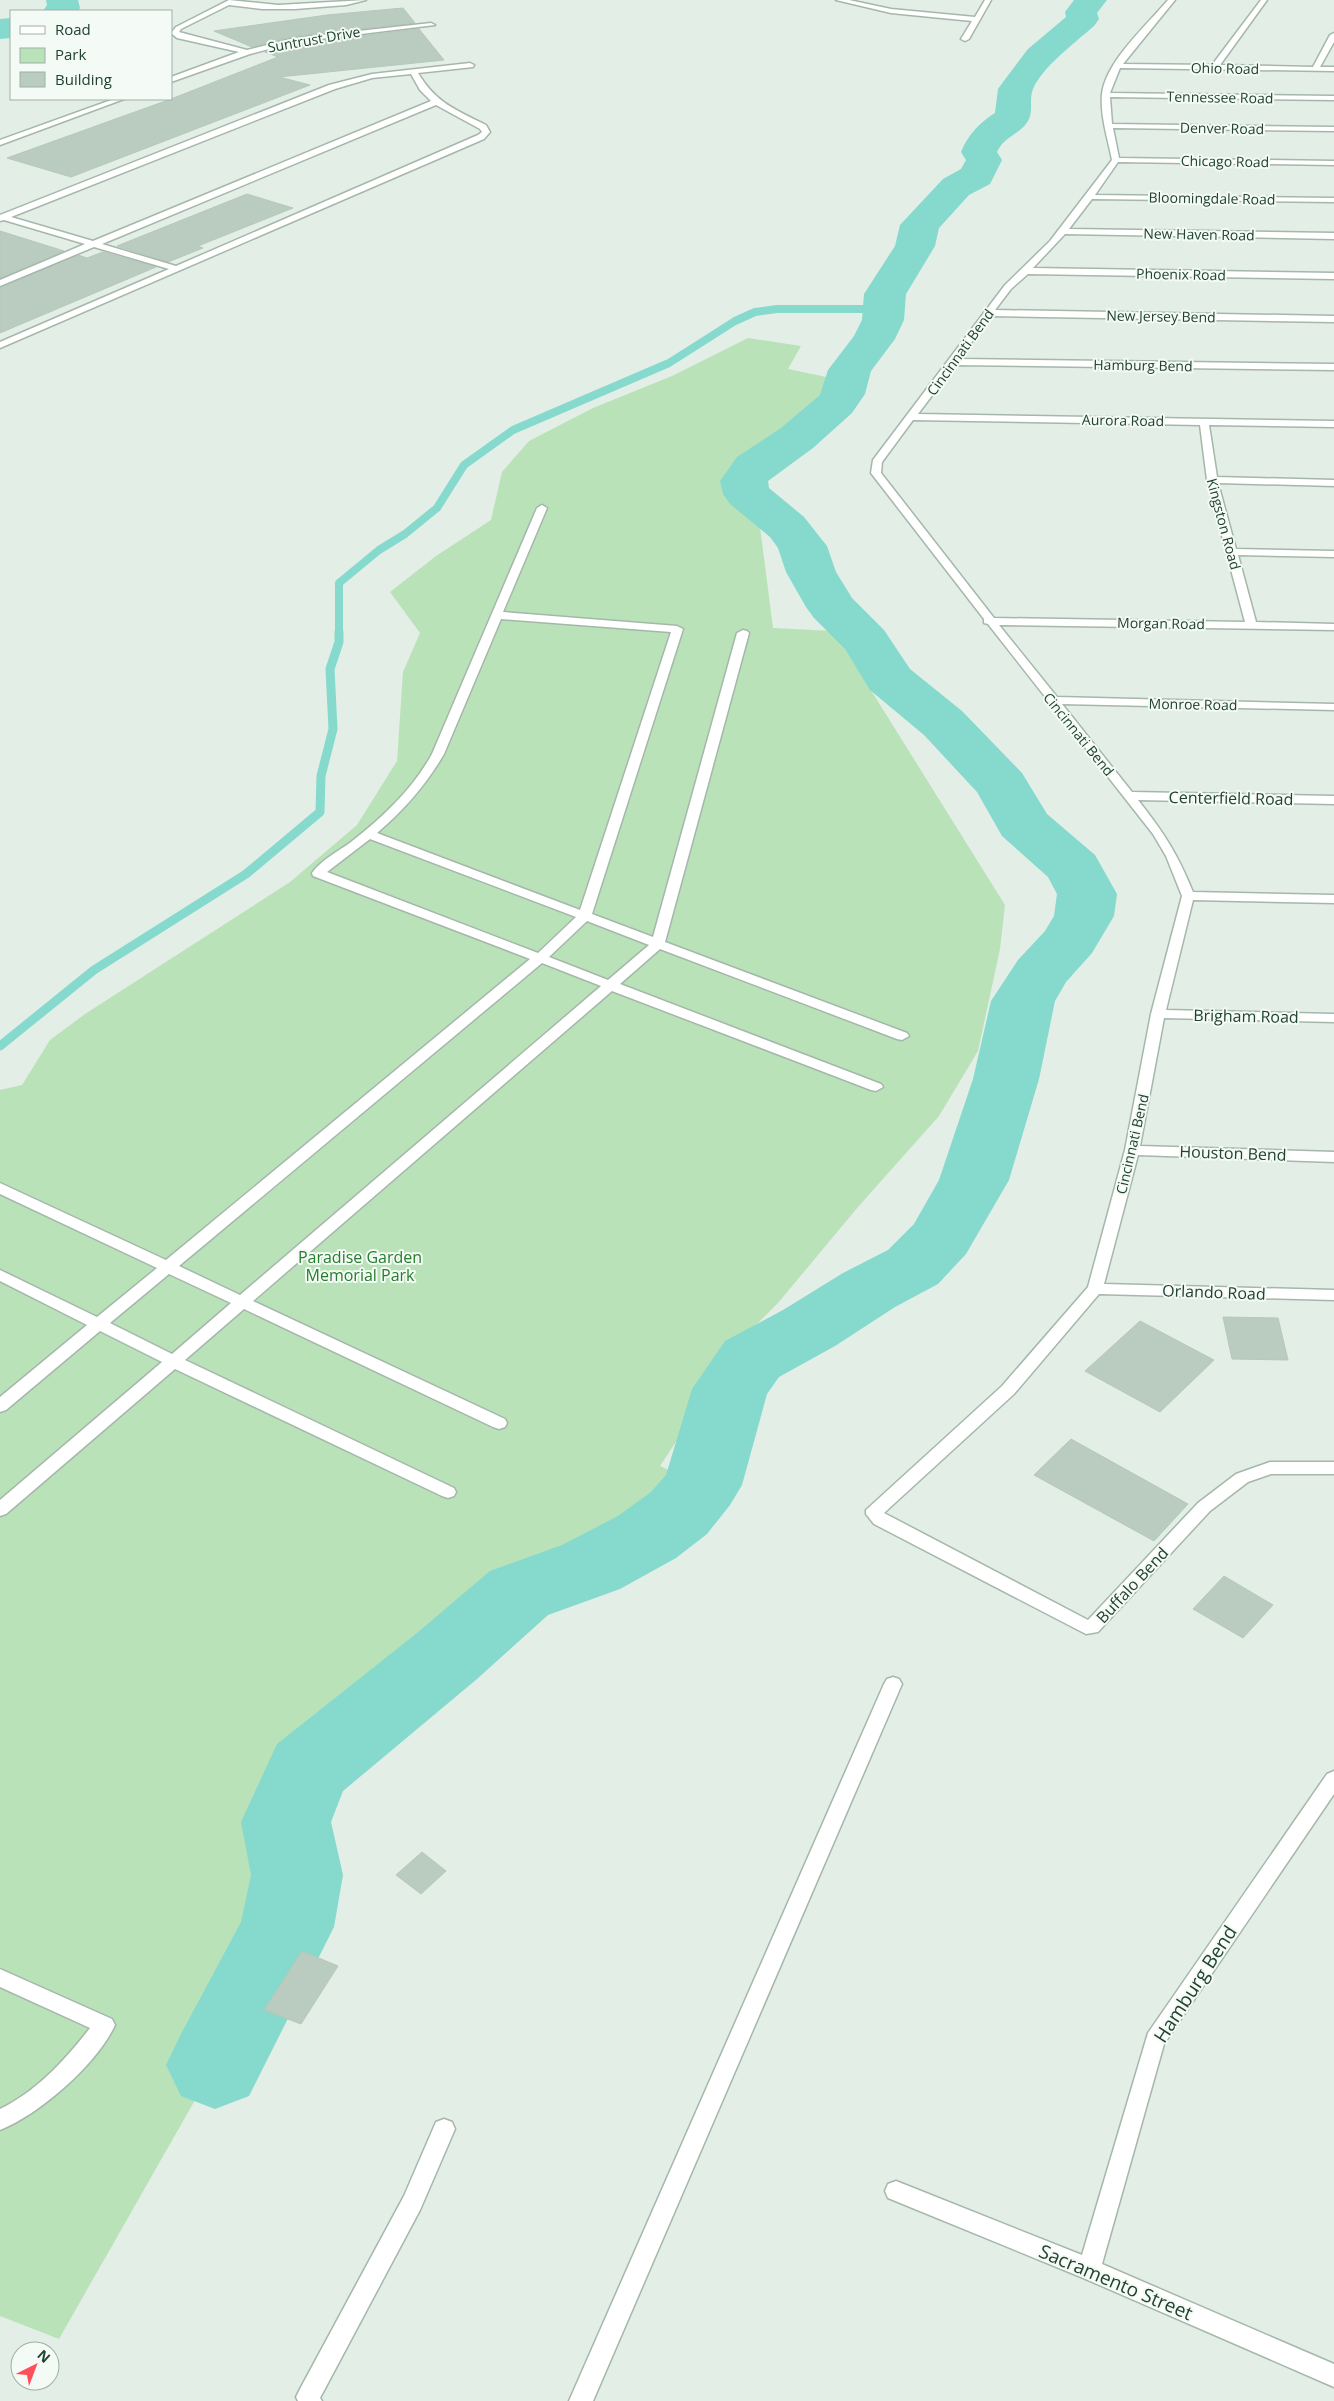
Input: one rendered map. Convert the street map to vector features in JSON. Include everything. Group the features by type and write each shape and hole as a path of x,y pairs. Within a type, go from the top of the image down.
{"street":[{"path":"247,52 180,36 175,33 178,28 231,2 260,8 279,8 363,0"},
{"path":"839,0 891,12 977,19"},
{"path":"965,39 988,0"},
{"path":"1116,160 1106,95 1108,81 1116,66 1172,0"},
{"path":"1214,68 1264,0"},
{"name":"Suntrust Drive","path":"172,80 247,52 294,40 431,24"},
{"path":"1316,68 1333,39"},
{"path":"1,218 332,87 372,76 470,65"},
{"name":"Ohio Road","path":"1116,66 1334,69"},
{"path":"0,344 481,137 486,132 483,127 436,102 423,88 413,71"},
{"name":"Tennessee Road","path":"1106,95 1334,98"},
{"path":"0,143 117,100"},
{"path":"0,284 436,102"},
{"name":"Denver Road","path":"1110,126 1334,129"},
{"name":"Chicago Road","path":"1116,160 1334,163"},
{"name":"Cincinnati Bend","path":"875,1510 1008,1390 1095,1289 1132,1150 1158,1014 1188,896 1172,856 1158,833 988,620 876,473 877,462 913,417 988,313 1008,287 1027,271 1065,231 1116,160"},
{"name":"Bloomingdale Road","path":"1091,197 1334,200"},
{"path":"1,218 178,268"},
{"name":"New Haven Road","path":"1065,231 1334,236"},
{"name":"Phoenix Road","path":"1027,271 1334,276"},
{"name":"New Jersey Bend","path":"988,313 1334,319"},
{"name":"Hamburg Bend","path":"951,362 1334,367"},
{"name":"Aurora Road","path":"913,417 1334,424"},
{"name":"Kingston Road","path":"1204,422 1212,480 1251,625"},
{"path":"1212,480 1334,483"},
{"path":"542,508 438,754 424,780 400,807 318,873 876,1087"},
{"path":"1231,552 1334,554"},
{"path":"0,1406 540,958 585,916 677,629 497,615"},
{"name":"Morgan Road","path":"988,620 1334,627"},
{"path":"0,1510 658,944 743,633"},
{"name":"Monroe Road","path":"1052,700 1334,707"},
{"name":"Centerfield Road","path":"1128,796 1334,800"},
{"path":"367,834 902,1036"},
{"path":"1188,896 1334,899"},
{"name":"Brigham Road","path":"1158,1014 1334,1018"},
{"name":"Houston Bend","path":"1132,1150 1334,1157"},
{"path":"0,1188 499,1423"},
{"path":"0,1274 173,1361 448,1492"},
{"name":"Orlando Road","path":"1095,1289 1334,1295"},
{"name":"Buffalo Bend","path":"875,1510 875,1514 880,1520 1086,1627 1092,1627 1204,1507 1242,1478 1270,1468 1334,1468"},
{"path":"581,2401 893,1684"},
{"name":"Hamburg Bend","path":"1089,2269 1155,2040 1334,1779"},
{"path":"0,1978 106,2025 62,2078 34,2100 0,2120"},
{"path":"310,2401 308,2397 412,2203 444,2130"},
{"name":"Sacramento Street","path":"896,2191 1089,2269 1334,2376"}],"green space":[{"name":"Paradise Garden Memorial Park","path":"748,338 801,346 788,369 836,379 808,422 786,444 726,476 724,492 760,527 773,628 834,631 1005,905 1000,949 978,1051 939,1116 858,1207 778,1303 704,1377 681,1434 660,1466 702,1485 679,1513 647,1537 591,1567 519,1593 447,1656 308,1769 286,1822 297,1875 287,1927 215,2065 59,2339 0,2316 0,1090 22,1085 50,1040 85,1014 290,882 357,825 397,761 403,672 420,633 390,592 436,556 491,520 502,472 529,441 593,408 672,376"}],"building":[{"path":"403,8 415,23 295,36 252,47 214,31 327,15"},
{"path":"419,29 444,60 279,77 310,85 71,177 7,158 172,100 278,57 265,52 295,44"},
{"path":"247,194 293,208 198,246 203,248 168,262 117,246"},
{"path":"0,231 64,251 0,278"},
{"path":"103,252 156,267 0,333 0,288 78,255 87,258"},
{"path":"1223,1317 1278,1318 1288,1360 1232,1359"},
{"path":"1140,1321 1214,1360 1160,1412 1085,1371"},
{"path":"1071,1439 1188,1504 1154,1541 1034,1475"},
{"path":"1224,1576 1273,1605 1243,1638 1193,1609"},
{"path":"422,1852 446,1871 421,1894 396,1875"},
{"path":"302,1951 338,1966 301,2024 264,2010"}],"waterway":[{"path":"61,10 64,8 62,0"},
{"path":"215,2065 287,1927 297,1875 286,1822 308,1769 447,1656 519,1593 591,1567 647,1537 679,1513 702,1485 730,1389 752,1359 809,1328 869,1290 913,1267 941,1238 974,1180 1006,1079 1023,1001 1040,973 1070,940 1084,916 1087,894 1074,868 1023,824 1002,785 943,723 916,703 889,679 866,641 832,607 811,572 802,546 787,527 747,494 744,481 754,467 797,438 836,404 843,394 850,370 874,339 883,320 885,294 915,246 920,225 956,187 977,176 984,160 979,152 985,140 992,132 1012,118 1015,89 1040,56 1083,19 1081,12 1091,0"},
{"path":"0,29 10,28"},
{"path":"0,1046 94,970 246,874 320,812 321,776 333,729 330,669 339,642 339,583 379,550 405,534 437,508 464,465 513,430 669,363 735,321 755,312 777,309 884,309"}]}
